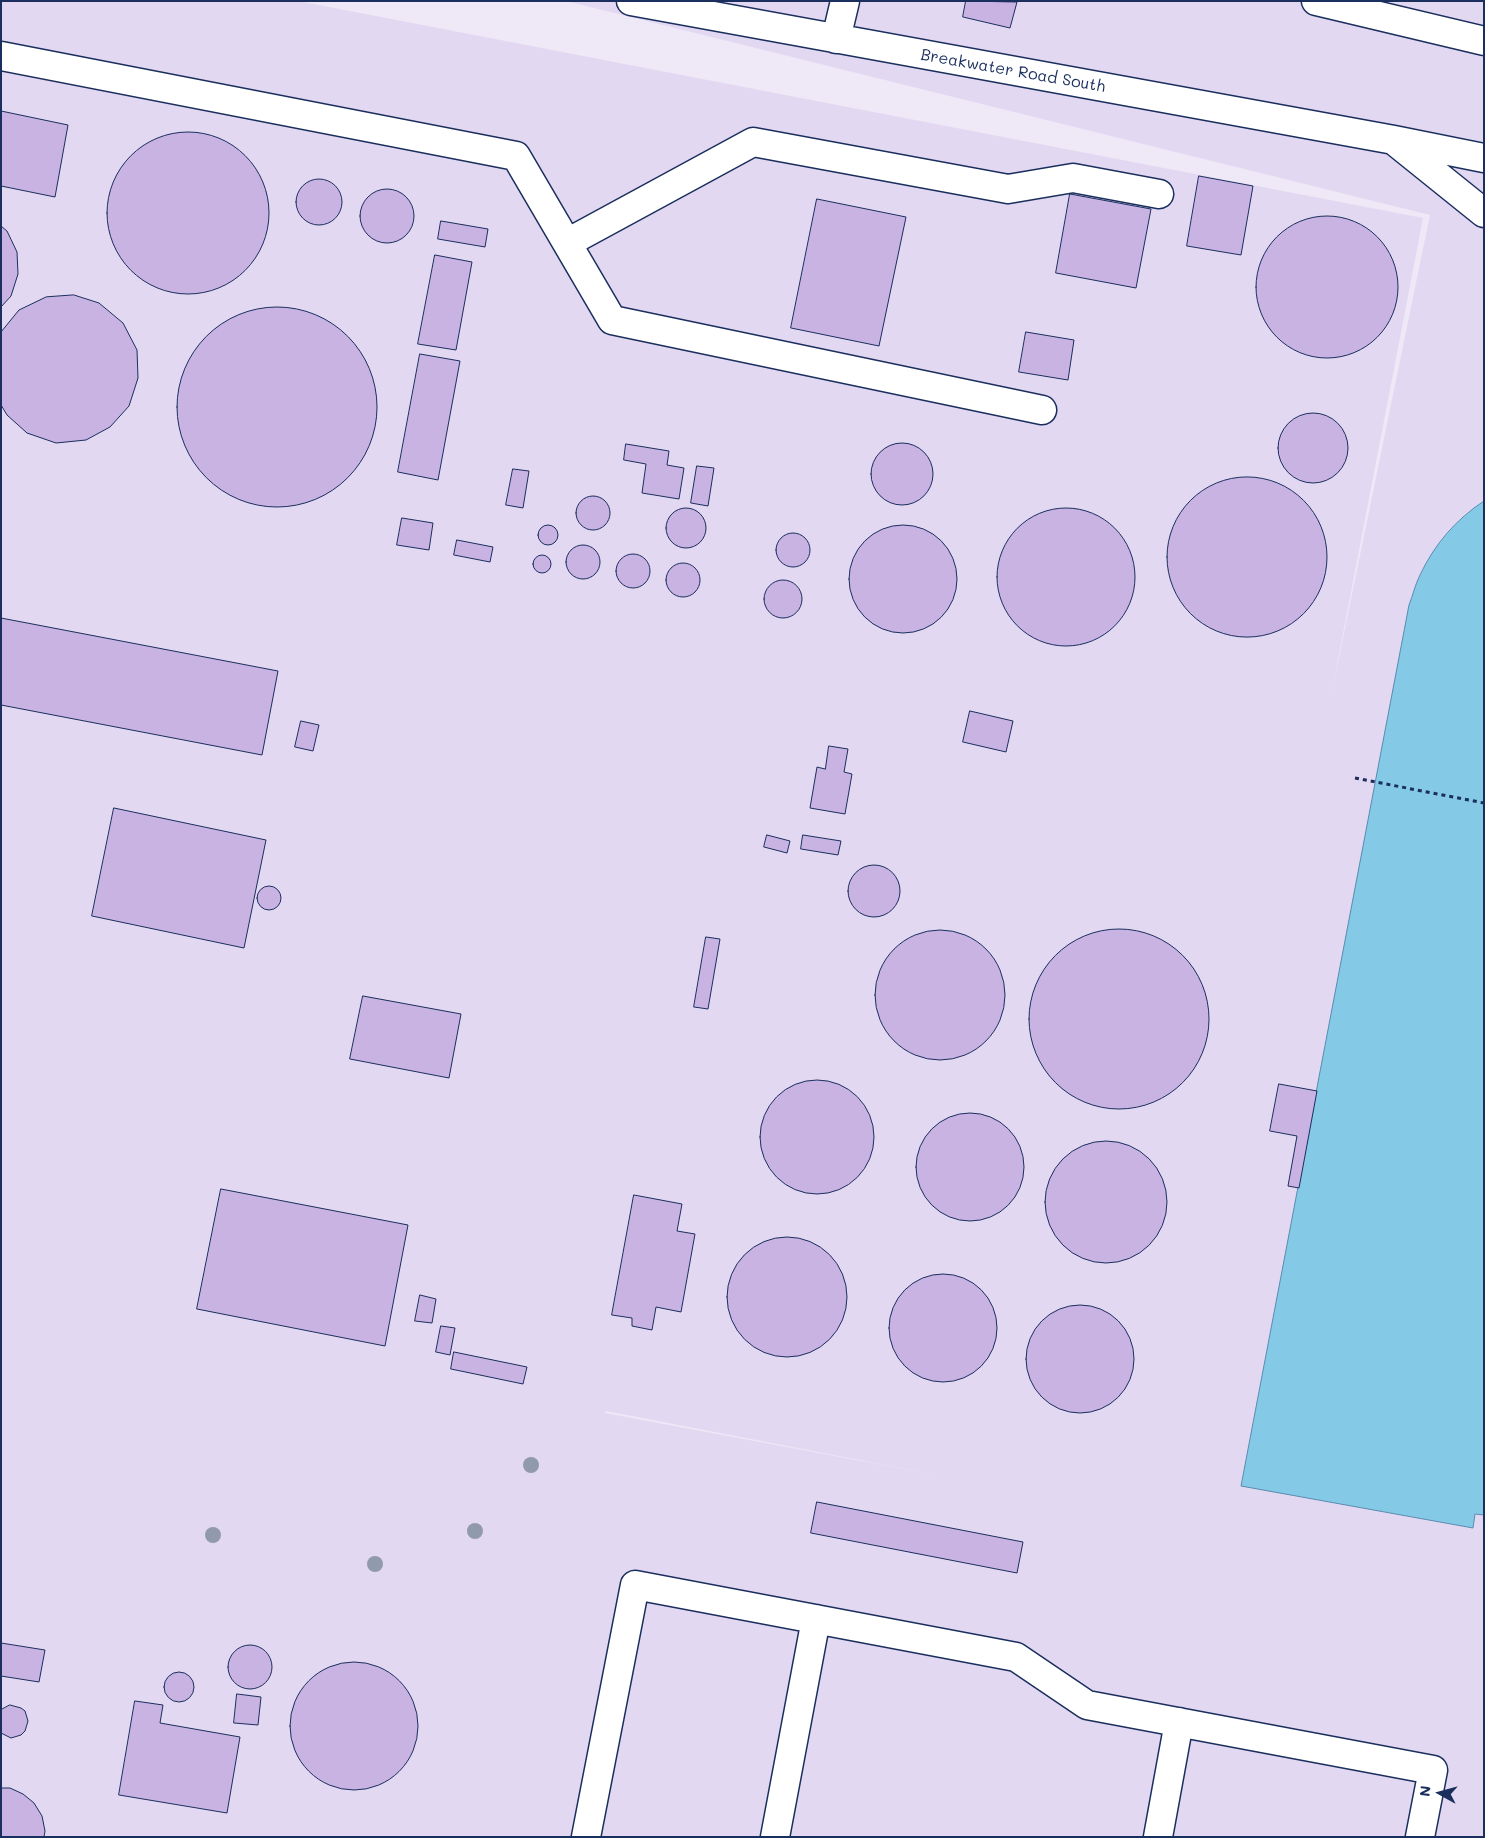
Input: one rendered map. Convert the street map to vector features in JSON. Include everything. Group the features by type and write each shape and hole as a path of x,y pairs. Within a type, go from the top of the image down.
{"street":[{"name":"Breakwater Road South","path":"632,1 1484,158"},
{"path":"836,39 845,1"},
{"path":"1316,1 1484,41"},
{"path":"1,56 516,156 612,320 1042,410"},
{"name":"Breakwater Road South","path":"1394,140 1484,213"},
{"path":"1394,140 1484,143"},
{"path":"1394,140 1458,159 1484,176"},
{"path":"567,243 752,142 1008,189 1072,178 1159,194"},
{"path":"586,1837 635,1585 1016,1657 1087,1705 1433,1770 1420,1837"},
{"path":"775,1837 816,1619"},
{"path":"1158,1837 1179,1722"}],"path":[{"path":"1354,778 1484,803"}],"shaded area":[{"path":"1,1 298,1 1423,218 1331,696 1430,215 566,1 1484,1 1484,501 1466,513 1447,533 1419,576 1241,1485 1472,1528 1475,1514 1484,1515 1484,1837 1,1837","holes":["606,1411 942,1476 605,1413"]}],"water":[{"path":"1484,501 1484,1515 1475,1514 1473,1528 1241,1486 1409,605 1420,575 1439,543 1455,524"}],"building":[{"path":"966,1 1017,2 1010,28 963,17"},
{"path":"1,111 68,125 55,197 1,186"},
{"path":"196,132 212,135 226,141 240,150 251,161 266,189 269,213 268,229 260,251 251,265 240,276 212,291 180,294 164,291 150,285 136,276 125,265 110,237 107,205 110,189 116,175 125,161 136,150 164,135"},
{"path":"1199,176 1253,186 1241,255 1187,246"},
{"path":"319,179 332,183 338,189 342,202 338,215 332,221 319,225 306,221 300,215 296,202 300,189 306,183"},
{"path":"387,189 397,191 406,197 412,206 414,216 412,226 406,235 397,241 387,243 377,241 368,235 362,226 360,216 362,206 368,197 377,191"},
{"path":"1070,194 1151,209 1136,288 1056,273"},
{"path":"817,199 906,217 879,346 791,328"},
{"path":"1327,216 1354,222 1366,228 1377,237 1386,248 1392,260 1398,287 1392,314 1386,326 1377,337 1366,346 1354,352 1327,358 1300,352 1288,346 1277,337 1268,326 1262,314 1256,287 1262,260 1268,248 1277,237 1288,228 1300,222"},
{"path":"441,221 488,229 485,247 438,239"},
{"path":"1,226 7,231 17,252 18,274 11,296 1,307"},
{"path":"435,255 472,262 456,350 418,344"},
{"path":"74,295 99,303 123,323 137,350 138,378 129,406 110,427 86,440 56,443 27,433 7,415 1,405 1,332 19,310 46,297"},
{"path":"267,307 287,307 306,311 324,318 341,329 355,343 370,369 377,397 373,436 366,454 355,471 341,485 324,496 306,503 287,507 267,507 248,503 230,496 213,485 199,471 188,454 181,436 177,417 177,397 181,378 188,360 199,343 213,329 230,318 248,311"},
{"path":"1026,332 1074,340 1068,380 1019,372"},
{"path":"420,354 460,361 438,480 398,472"},
{"path":"1313,413 1326,416 1338,423 1345,435 1348,448 1345,461 1338,473 1326,480 1313,483 1300,480 1288,473 1281,461 1278,448 1281,435 1288,423 1300,416"},
{"path":"902,443 914,445 924,452 931,462 933,474 931,486 924,496 914,503 902,505 890,503 880,496 873,486 871,474 873,462 880,452 890,445"},
{"path":"626,444 669,451 667,465 684,468 679,499 642,493 646,464 624,460"},
{"path":"697,466 714,468 708,506 691,503"},
{"path":"513,469 529,471 523,508 506,505"},
{"path":"1255,477 1285,486 1304,500 1314,512 1321,526 1326,541 1326,573 1321,588 1314,602 1304,614 1292,624 1270,634 1255,637 1239,637 1224,634 1202,624 1180,602 1168,573 1167,549 1170,534 1180,512 1202,490 1231,478"},
{"path":"593,496 600,497 605,501 609,506 609,520 605,525 600,529 593,530 586,529 581,525 577,520 576,513 577,506 581,501 586,497"},
{"path":"690,508 697,511 703,517 706,528 705,536 697,545 690,548 682,548 675,545 667,536 666,524 669,517 678,509"},
{"path":"1066,508 1092,513 1115,528 1130,551 1135,577 1130,603 1115,626 1092,641 1066,646 1040,641 1017,626 1002,603 997,577 1002,551 1017,528 1040,513"},
{"path":"402,518 433,523 429,550 397,545"},
{"path":"548,525 555,528 558,535 555,542 548,545 541,542 538,535 541,528"},
{"path":"903,525 924,529 941,541 953,558 957,579 953,600 941,617 924,629 903,633 882,629 865,617 853,600 849,579 853,558 865,541 882,529"},
{"path":"793,533 800,534 805,538 809,543 809,557 805,562 800,566 793,567 786,566 781,562 777,557 776,550 777,543 781,538 786,534"},
{"path":"457,540 493,547 490,562 454,555"},
{"path":"583,545 595,550 600,562 595,574 583,579 571,574 566,562 571,550"},
{"path":"633,554 640,555 645,559 649,564 649,578 645,583 640,587 633,588 626,587 621,583 617,578 616,571 617,564 621,559 626,555"},
{"path":"542,555 548,558 551,564 548,570 542,573 536,570 533,564 536,558"},
{"path":"683,563 690,564 695,568 699,573 699,587 695,592 690,596 683,597 676,596 671,592 667,587 666,580 667,573 671,568 676,564"},
{"path":"783,580 796,586 802,599 796,612 783,618 770,612 764,599 770,586"},
{"path":"1,618 278,671 262,755 1,705"},
{"path":"970,711 1013,721 1006,752 963,742"},
{"path":"301,721 319,725 313,751 295,747"},
{"path":"829,746 848,749 844,772 852,774 845,814 810,808 817,767 825,769"},
{"path":"114,808 266,840 244,948 92,916"},
{"path":"767,835 790,841 787,853 764,847"},
{"path":"803,835 841,841 838,855 801,849"},
{"path":"869,865 879,865 888,869 896,877 900,891 896,905 888,913 879,917 869,917 860,913 852,905 848,896 848,886 852,877 860,869"},
{"path":"269,886 277,890 281,898 277,906 269,910 261,906 257,898 261,890"},
{"path":"1119,929 1153,936 1176,950 1188,962 1198,977 1205,993 1209,1019 1202,1053 1188,1076 1176,1088 1161,1098 1145,1105 1119,1109 1085,1102 1062,1088 1050,1076 1040,1061 1033,1045 1029,1019 1036,985 1050,962 1062,950 1077,940 1093,933"},
{"path":"940,930 953,931 965,935 986,949 1000,970 1004,982 1004,1008 1000,1020 986,1041 965,1055 953,1059 940,1060 927,1059 915,1055 894,1041 880,1020 876,1008 875,995 876,982 880,970 894,949 915,935 927,931"},
{"path":"706,937 720,939 708,1009 694,1007"},
{"path":"363,996 461,1014 449,1078 350,1059"},
{"path":"817,1080 839,1085 857,1097 869,1115 874,1137 869,1159 857,1177 839,1189 817,1194 795,1189 777,1177 765,1159 760,1137 765,1115 777,1097 795,1085"},
{"path":"1279,1084 1317,1091 1299,1188 1288,1186 1297,1136 1270,1131"},
{"path":"970,1113 991,1117 1008,1129 1020,1146 1024,1167 1020,1188 1008,1205 991,1217 970,1221 949,1217 932,1205 920,1188 916,1167 920,1146 932,1129 949,1117"},
{"path":"1106,1141 1118,1142 1129,1146 1149,1159 1162,1179 1166,1190 1166,1214 1162,1225 1149,1245 1129,1258 1118,1262 1106,1263 1094,1262 1083,1258 1063,1245 1050,1225 1046,1214 1045,1202 1046,1190 1050,1179 1063,1159 1083,1146 1094,1142"},
{"path":"221,1189 408,1225 385,1346 197,1309"},
{"path":"634,1195 682,1204 677,1231 695,1234 681,1312 656,1307 652,1330 632,1326 632,1318 612,1315"},
{"path":"787,1237 810,1241 830,1254 843,1274 847,1297 843,1320 830,1340 810,1353 787,1357 764,1353 744,1340 731,1320 727,1297 731,1274 744,1254 764,1241"},
{"path":"943,1274 964,1278 981,1290 993,1307 997,1328 993,1349 981,1366 964,1378 943,1382 922,1378 905,1366 893,1349 889,1328 893,1307 905,1290 922,1278"},
{"path":"420,1295 436,1299 432,1323 415,1321"},
{"path":"1080,1305 1101,1309 1118,1321 1130,1338 1134,1359 1130,1380 1118,1397 1101,1409 1080,1413 1059,1409 1042,1397 1030,1380 1026,1359 1030,1338 1042,1321 1059,1309"},
{"path":"441,1326 455,1328 450,1355 436,1352"},
{"path":"454,1352 527,1367 523,1384 451,1369"},
{"path":"817,1502 1023,1542 1017,1573 811,1533"},
{"path":"1,1643 45,1650 39,1682 1,1676"},
{"path":"246,1645 254,1645 266,1651 272,1667 266,1683 254,1689 246,1689 234,1683 228,1671 228,1663 234,1651"},
{"path":"354,1662 367,1663 379,1667 399,1681 413,1701 417,1713 417,1739 413,1751 399,1771 379,1785 367,1789 354,1790 341,1789 329,1785 309,1771 295,1751 291,1739 290,1726 291,1713 295,1701 309,1681 329,1667 341,1663"},
{"path":"179,1672 189,1677 194,1687 189,1697 179,1702 169,1697 164,1687 169,1677"},
{"path":"237,1694 261,1697 258,1725 234,1723"},
{"path":"135,1701 163,1705 160,1723 240,1737 227,1813 119,1795"},
{"path":"10,1705 25,1711 28,1721 25,1731 21,1735 11,1738 1,1733 1,1710"},
{"path":"1,1788 10,1788 23,1794 34,1803 42,1816 45,1831 44,1837 1,1837"}]}
